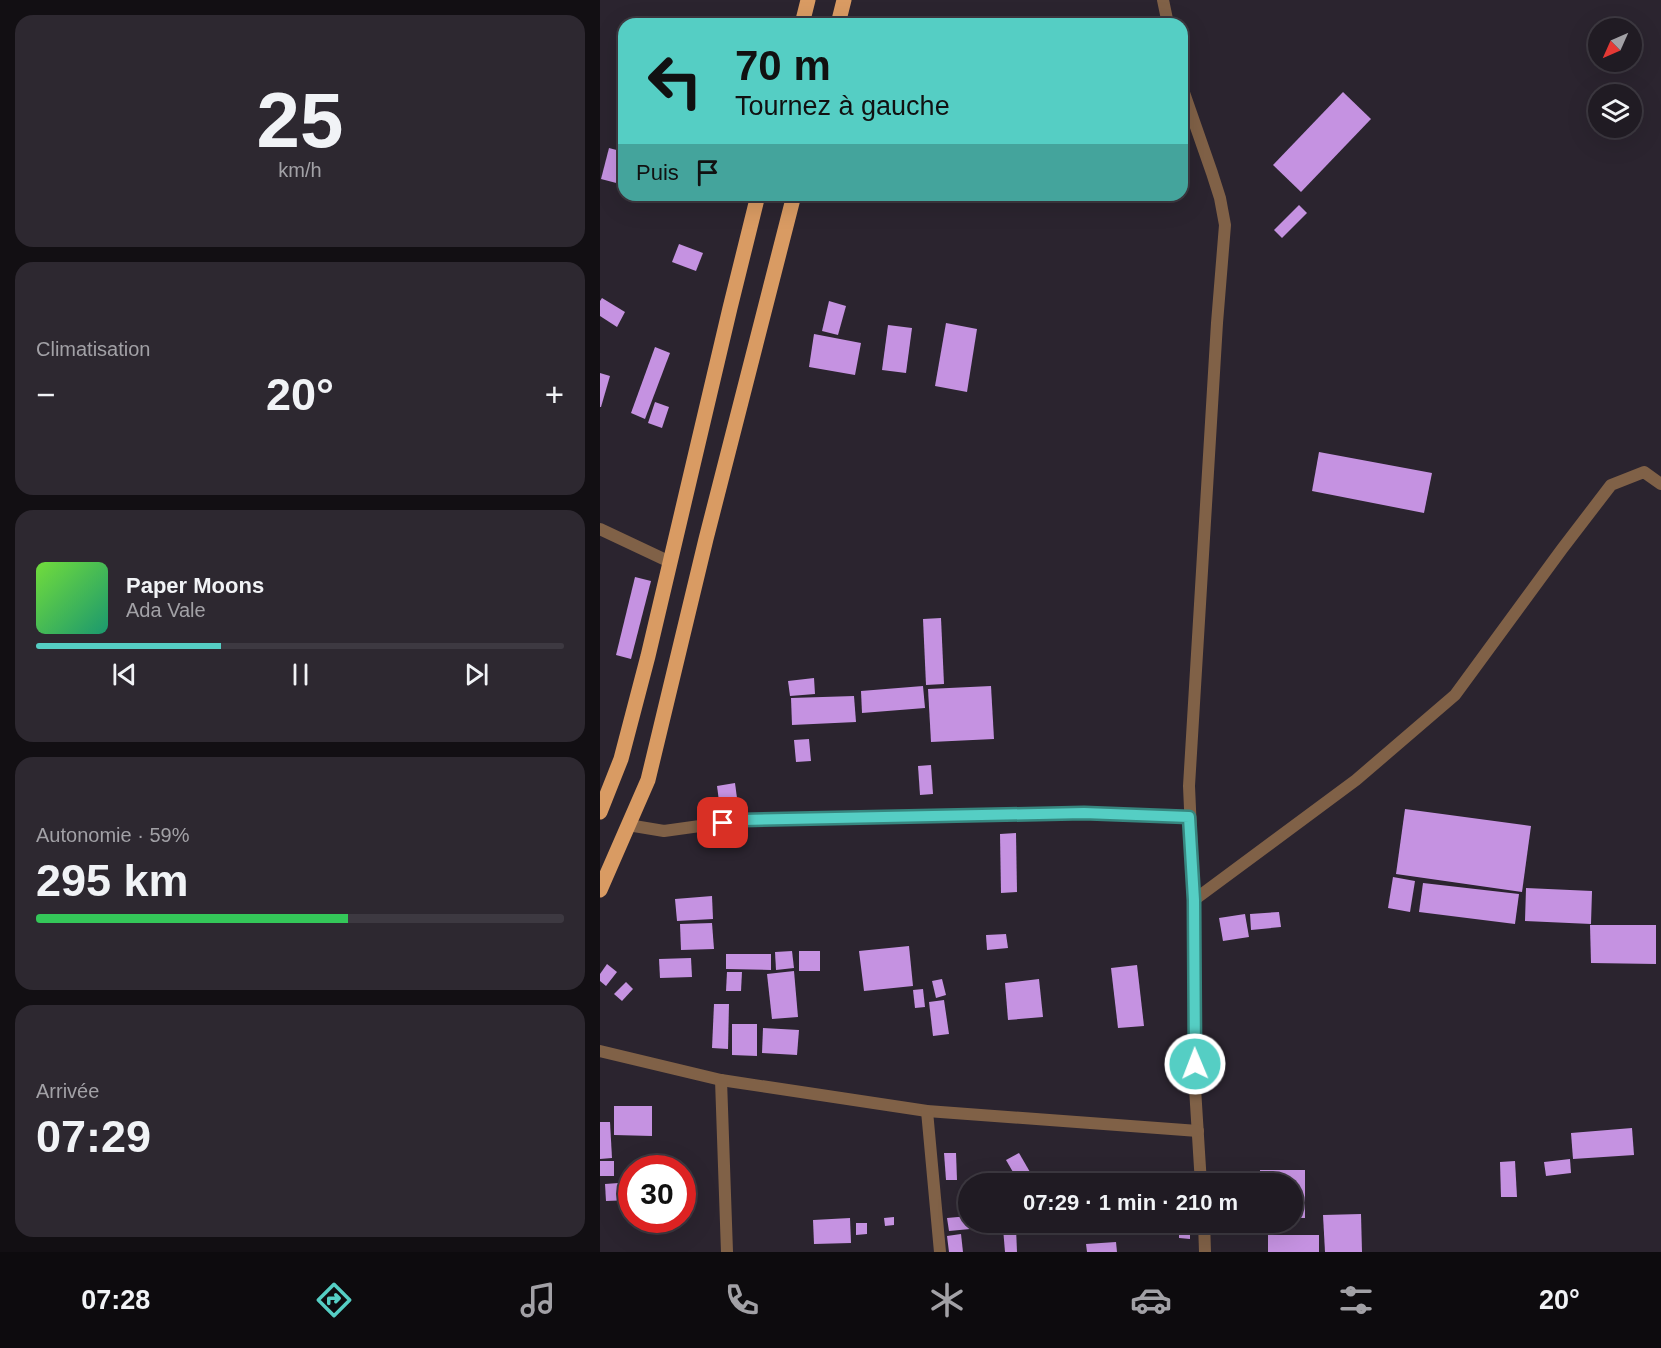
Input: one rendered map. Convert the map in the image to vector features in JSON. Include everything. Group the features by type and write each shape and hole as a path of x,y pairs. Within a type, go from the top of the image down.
{"main road":[{"path":"804,18 808,0"},
{"path":"840,18 844,0"},
{"path":"600,812 621,759 648,656 757,201"},
{"path":"600,890 648,780 709,527 792,201"}],"street":[{"path":"1163,0 1167,18"},
{"path":"1188,104 1215,181 1225,225 1189,786 1194,900 1195,1088 1200,1173"},
{"path":"1194,900 1356,780 1455,695 1611,485 1644,472 1661,484"},
{"path":"600,529 670,562"},
{"path":"628,825 664,831 743,820 1084,813 1189,817"},
{"path":"600,1051 720,1080 927,1111 1197,1131"},
{"path":"720,1080 727,1252"},
{"path":"927,1111 940,1252"},
{"path":"1204,1233 1205,1252"}],"building":[{"path":"1343,92 1371,119 1301,192 1273,165"},
{"path":"609,148 618,150 618,183 601,179"},
{"path":"1299,205 1307,213 1282,238 1274,230"},
{"path":"679,244 703,253 696,271 672,262"},
{"path":"602,298 625,312 617,327 600,316"},
{"path":"829,301 846,306 838,335 822,331"},
{"path":"946,323 977,329 967,392 935,386"},
{"path":"888,325 912,328 906,373 882,370"},
{"path":"814,334 861,343 855,375 809,367"},
{"path":"655,347 670,353 645,419 631,413"},
{"path":"600,373 610,376 601,407 600,407"},
{"path":"655,402 669,407 662,428 648,423"},
{"path":"1319,452 1432,473 1424,513 1312,491"},
{"path":"635,577 651,581 631,659 616,655"},
{"path":"941,618 944,684 926,685 923,619"},
{"path":"814,678 815,694 790,696 788,681"},
{"path":"923,686 925,708 862,713 861,691"},
{"path":"991,686 994,739 931,742 928,689"},
{"path":"854,696 856,722 792,725 791,698"},
{"path":"809,739 811,761 796,762 794,740"},
{"path":"931,765 933,794 920,795 918,766"},
{"path":"735,783 737,798 719,801 717,786"},
{"path":"1405,809 1531,826 1522,892 1396,874"},
{"path":"1016,833 1017,892 1001,893 1000,834"},
{"path":"1393,877 1415,881 1410,912 1388,908"},
{"path":"1423,883 1519,894 1515,924 1419,912"},
{"path":"1526,888 1592,891 1591,924 1525,921"},
{"path":"712,896 713,919 677,921 675,899"},
{"path":"1279,912 1281,927 1251,930 1250,914"},
{"path":"1245,914 1249,937 1223,941 1219,918"},
{"path":"712,923 714,949 681,950 680,924"},
{"path":"1590,925 1656,925 1656,964 1591,963"},
{"path":"1006,934 1008,948 987,950 986,935"},
{"path":"909,946 913,986 864,991 859,951"},
{"path":"792,951 794,968 776,970 775,952"},
{"path":"799,951 820,951 820,971 799,971"},
{"path":"726,954 771,954 771,970 726,969"},
{"path":"691,958 692,977 660,978 659,959"},
{"path":"607,964 617,972 606,986 600,981 600,974"},
{"path":"1137,965 1144,1026 1118,1028 1111,968"},
{"path":"794,971 798,1017 772,1019 767,974"},
{"path":"727,972 742,972 741,991 726,991"},
{"path":"942,979 946,995 936,998 932,981"},
{"path":"1039,979 1043,1017 1008,1020 1005,983"},
{"path":"626,982 633,989 622,1001 614,994"},
{"path":"923,989 925,1007 915,1008 913,990"},
{"path":"944,1000 949,1034 933,1036 929,1002"},
{"path":"714,1004 729,1004 728,1049 712,1048"},
{"path":"732,1024 757,1024 757,1056 732,1055"},
{"path":"763,1028 799,1030 797,1055 762,1053"},
{"path":"614,1106 652,1106 652,1136 614,1135"},
{"path":"600,1122 610,1122 612,1158 600,1159"},
{"path":"1632,1128 1634,1155 1573,1159 1571,1133"},
{"path":"944,1153 956,1153 957,1180 946,1180"},
{"path":"1019,1153 1030,1172 1014,1173 1006,1160"},
{"path":"1570,1159 1571,1173 1546,1176 1544,1162"},
{"path":"600,1161 614,1161 614,1176 600,1176"},
{"path":"1515,1161 1517,1197 1501,1197 1500,1162"},
{"path":"1260,1170 1305,1170 1305,1218 1303,1218 1303,1173 1260,1173"},
{"path":"618,1183 618,1201 606,1201 605,1184"},
{"path":"1361,1214 1362,1252 1325,1252 1323,1215"},
{"path":"894,1217 894,1225 885,1226 884,1218"},
{"path":"958,1217 958,1230 949,1231 947,1218"},
{"path":"850,1218 851,1243 814,1244 813,1220"},
{"path":"856,1223 867,1223 867,1234 856,1235"},
{"path":"1003,1233 1016,1233 1017,1252 1005,1252"},
{"path":"1179,1233 1190,1233 1190,1239 1179,1238"},
{"path":"961,1234 963,1252 949,1252 947,1236"},
{"path":"1268,1235 1319,1235 1319,1252 1268,1252"},
{"path":"1116,1242 1117,1252 1087,1252 1086,1244"}],"route":[{"path":"723,823 743,820 1084,813 1189,817 1194,900 1195,1064"}]}
